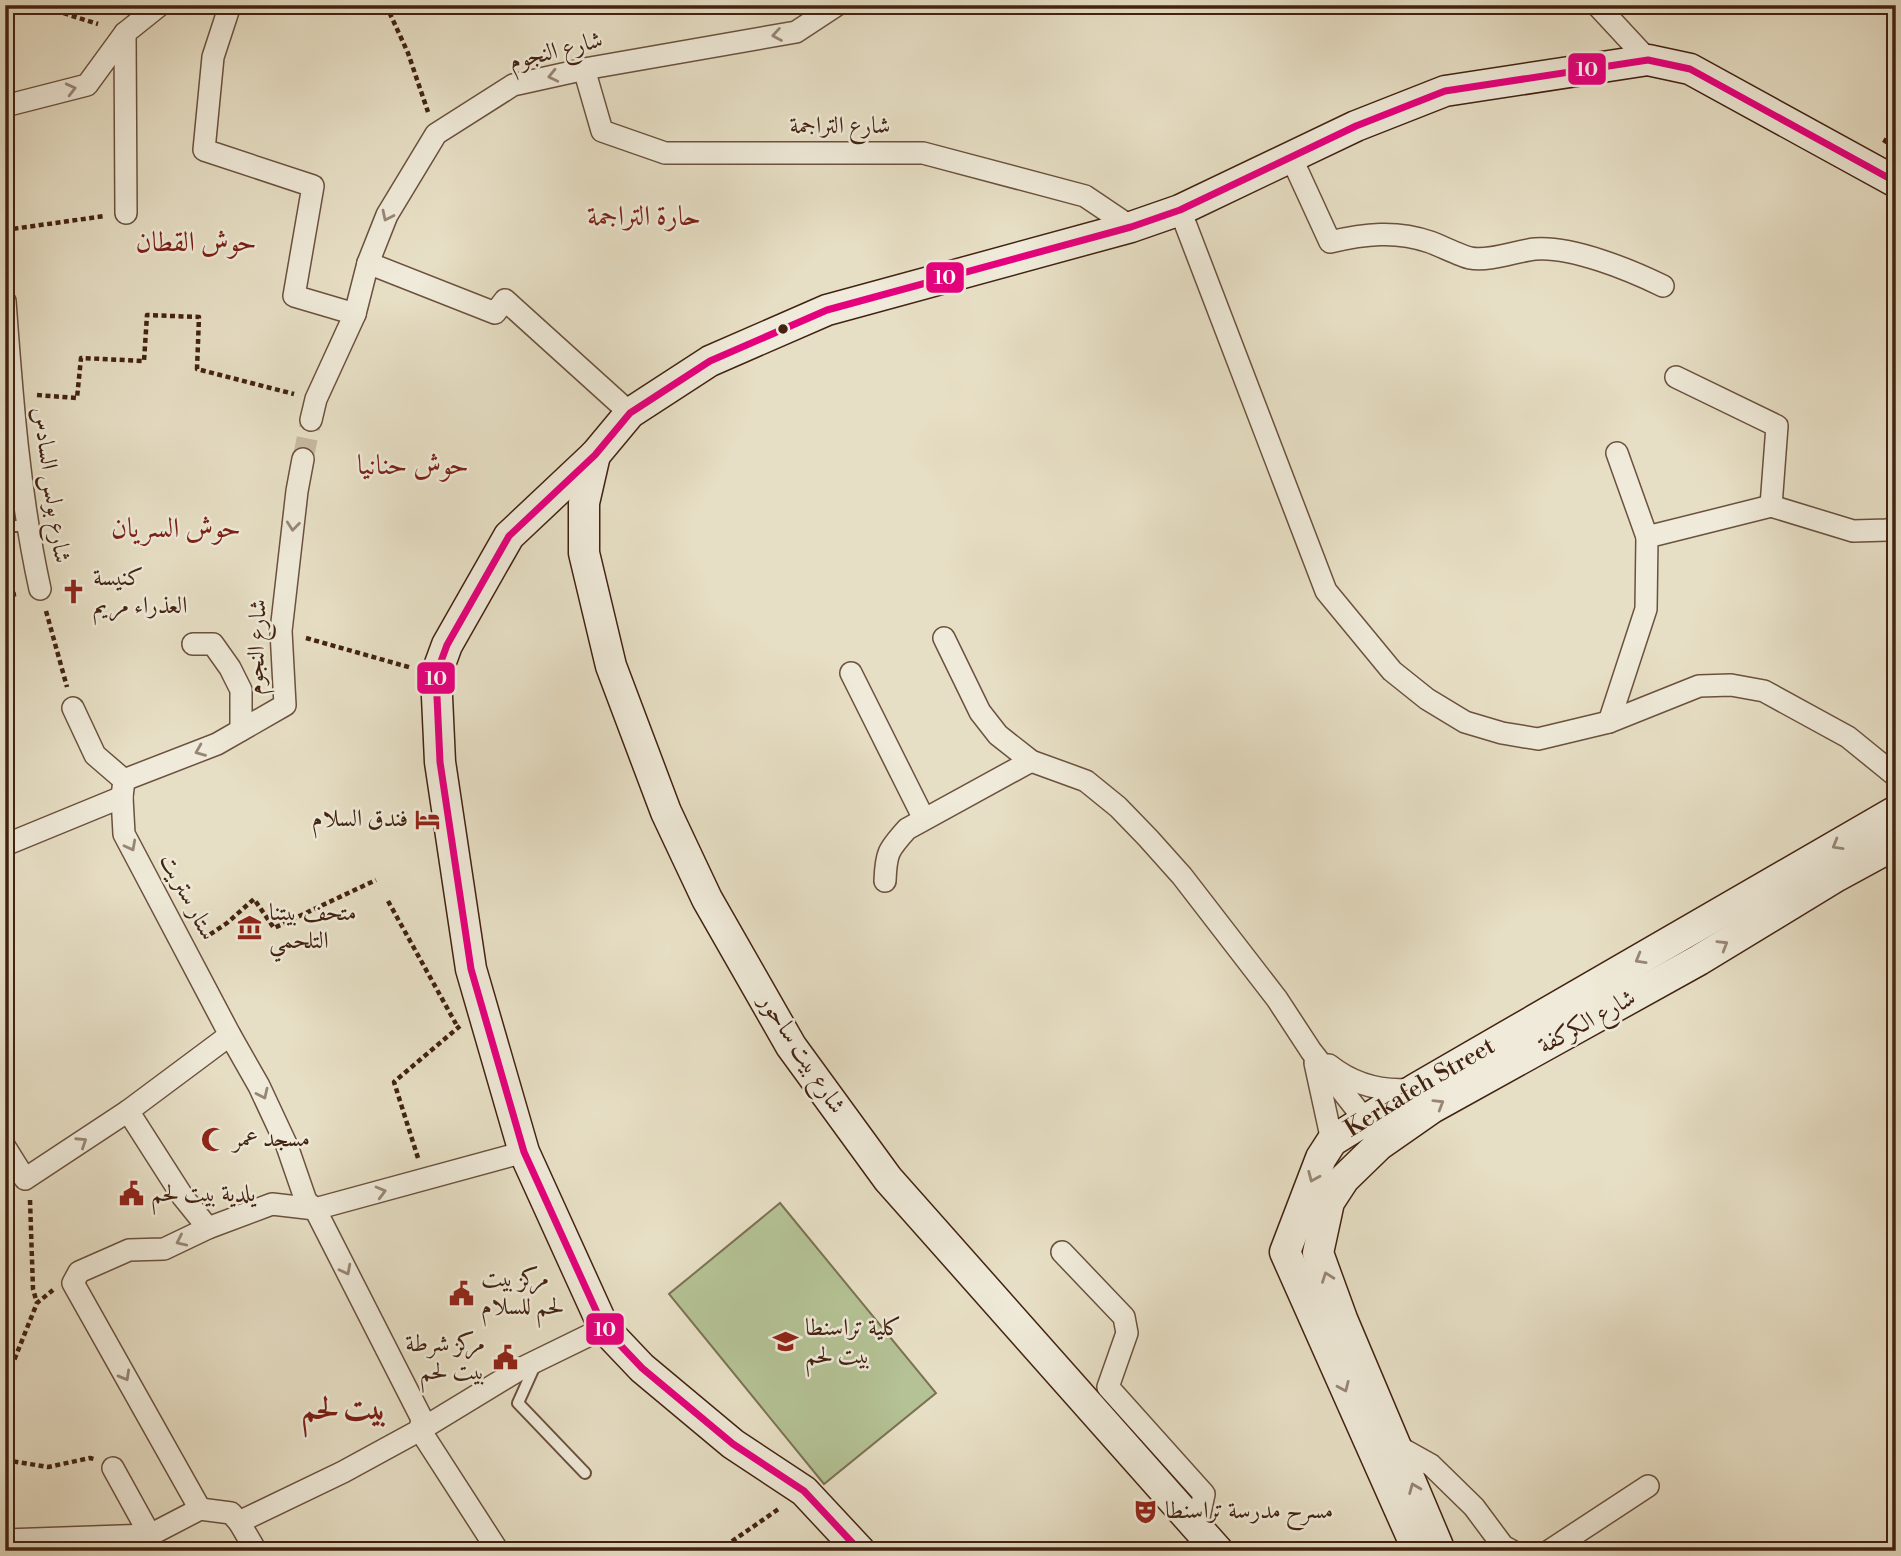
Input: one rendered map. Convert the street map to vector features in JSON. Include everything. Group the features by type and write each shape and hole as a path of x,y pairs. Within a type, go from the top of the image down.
{"street":[{"path":"5,106 87,85 125,33 160,5"},
{"path":"230,5 213,57 204,150 313,187 294,296 355,314"},
{"name":"شارع النجوم","path":"314,410 355,314 368,263 387,215 436,134 513,85 584,69 796,32 837,5"},
{"path":"1597,5 1648,60"},
{"path":"125,33 126,213"},
{"path":"860,1551 804,1491 733,1444 642,1368 604,1328 524,1152 471,969 440,762 436,675 447,645 509,536 595,455 630,413 710,361 827,310 1180,210 1356,126 1445,91 1648,60 1690,69 1896,182"},
{"name":"شارع التراجمة","path":"584,69 602,131 665,153 923,153 1085,196 1131,226"},
{"path":"1291,157 1329,242 1368,233 1398,234 1422,239 1471,258 1537,249 1579,254 1638,274 1663,286"},
{"path":"1180,210 1326,591 1392,671 1427,699 1465,722 1502,733 1538,739 1609,722 1699,686 1731,685 1764,691 1848,737 1896,776"},
{"path":"368,263 495,313 505,300 630,413"},
{"name":"شارع بولس السادس","path":"5,301 12,394 28,526 40,589"},
{"path":"1676,377 1777,426 1771,506"},
{"path":"1609,722 1646,609 1647,537 1616,453"},
{"name":"شارع بيت ساحور","path":"595,455 584,503 584,553 611,666 666,812 707,899 791,1046 888,1180 1218,1551"},
{"name":"شارع النجوم","path":"5,845 217,744 285,705 281,631 303,459"},
{"path":"1647,537 1771,506 1853,531 1888,530 1896,526"},
{"path":"944,638 980,712 998,735 1031,761 1086,781 1118,807 1182,876 1270,990 1372,1133"},
{"path":"193,644 213,644 230,668 241,690 241,730"},
{"path":"851,673 924,819"},
{"path":"74,708 95,755 123,788"},
{"path":"885,881 886,858 907,829 1031,761"},
{"name":"ستار ستريت","path":"123,788 124,834 230,1035"},
{"name":"Kerkafeh Street","path":"1418,1551 1385,1449 1285,1252 1321,1158 1332,1141 1372,1133 1417,1088 1896,811"},
{"name":"شارع الكركفة","path":"1440,1551 1385,1449 1318,1253 1329,1202 1372,1133 1432,1108 1699,960 1878,852 1896,845"},
{"path":"5,1147 25,1179 128,1111 230,1035 276,1122 306,1200 315,1209 422,1419 420,1430 498,1551"},
{"path":"1311,1051 1339,1073 1359,1083 1395,1091 1417,1088"},
{"path":"1311,1051 1332,1141"},
{"path":"128,1111 183,1197 208,1228"},
{"path":"200,1509 73,1283 79,1272 129,1250 164,1249 208,1228 272,1204 315,1209 524,1152"},
{"path":"1062,1252 1124,1317 1127,1333 1108,1387 1204,1494 1197,1527"},
{"path":"239,1522 343,1472 420,1430 522,1368 604,1328"},
{"path":"1385,1449 1431,1465 1474,1507 1503,1546 1512,1551"},
{"path":"113,1468 137,1541"},
{"path":"1549,1551 1648,1486"},
{"path":"5,1540 137,1541 200,1509 231,1513 256,1551"}],"lane":[{"path":"5,526 28,526"},
{"path":"536,1362 518,1403 584,1473"}],"path":[{"path":"386,5 408,53 436,134"},
{"path":"5,6 47,8 98,24"},
{"path":"5,229 126,213"},
{"path":"12,394 77,398 81,358 144,361 147,315 199,317 197,369 314,410"},
{"name":"شارع بولس السادس","path":"40,589 74,708"},
{"path":"281,631 436,675"},
{"path":"187,950 227,923 254,899 274,928 376,880"},
{"path":"388,901 458,1028 394,1082 425,1180"},
{"path":"5,1384 37,1303 33,1289 31,1204 25,1179"},
{"path":"5,1460 48,1467 90,1458"},
{"path":"718,1551 804,1491"}],"green space":[{"path":"780,1203 936,1393 824,1484 669,1294"}],"tunnel":[{"path":"303,459 311,420"}],"transit line":[{"name":"10","path":"860,1551 804,1491 733,1444 642,1368 604,1328 524,1152 471,969 440,762 436,675 447,645 509,536 595,455 630,413 710,361 827,310 1131,227 1180,210 1356,126 1445,91 1648,60 1690,69 1896,182"}],"place":[{"name":"كنيسة العذراء مريم","path":"73,592"},
{"name":"فندق السلام","path":"428,819"},
{"name":"متحف بيتنا التلحمي","path":"249,927"},
{"name":"مسجد عمر","path":"213,1139"},
{"name":"يلدية بيت لحم","path":"131,1194"},
{"name":"مركز بيت لحم للسلام","path":"461,1293"},
{"name":"كلية تراسنطا بيت لحم","path":"785,1342"},
{"name":"مركز شرطة بيت لحم","path":"505,1358"},
{"name":"مسرح مدرسة تراسنطا","path":"1145,1511"}],"district":[{"name":"حارة التراجمة","path":"644,216"},
{"name":"حوش القطان","path":"196,242"},
{"name":"حوش حنانيا","path":"413,465"},
{"name":"حوش السريان","path":"176,528"},
{"name":"بيت لحم","path":"344,1409"}]}
